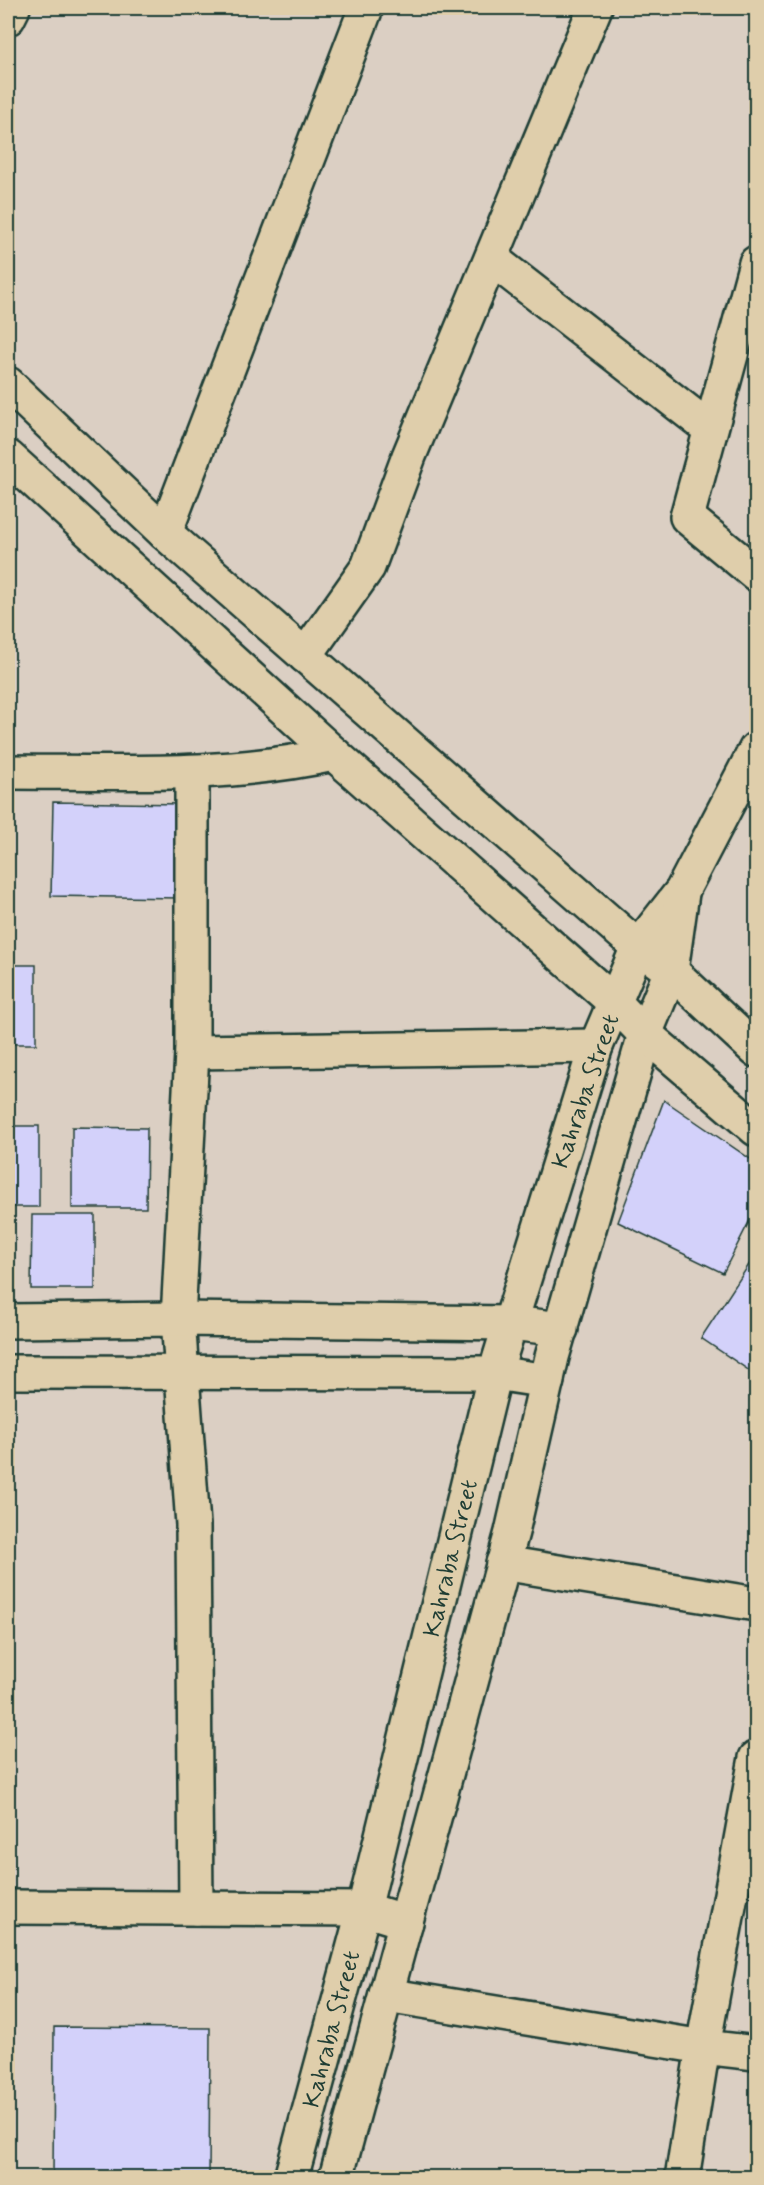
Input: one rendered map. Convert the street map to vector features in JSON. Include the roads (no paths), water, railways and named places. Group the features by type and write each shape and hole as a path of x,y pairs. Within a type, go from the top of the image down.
{"street":[{"path":"8,18 13,8"},
{"path":"165,533 366,8"},
{"path":"305,656 368,567 409,456 595,8"},
{"path":"492,259 710,429"},
{"path":"756,263 687,517 756,574"},
{"path":"8,384 165,533 638,947 671,971 756,1050"},
{"path":"8,458 334,754 615,1003 645,1034 756,1129"},
{"path":"682,891 756,749"},
{"path":"8,772 192,772 287,764 334,754"},
{"path":"192,772 192,1052 178,1319 180,1374 193,1525 196,1908"},
{"name":"Kahraba Street","path":"291,2178 364,1910 495,1373 596,1046 638,947 682,891"},
{"name":"Kahraba Street","path":"336,2178 503,1563 561,1329 645,1034 671,971 682,891"},
{"path":"192,1052 596,1046"},
{"path":"8,1321 178,1319 511,1323 561,1329"},
{"path":"8,1372 495,1373 547,1381"},
{"path":"503,1563 756,1604"},
{"path":"682,2178 703,2047 756,1758"},
{"path":"8,1907 364,1910 406,1922"},
{"path":"386,1995 703,2047 756,2053"}]}
